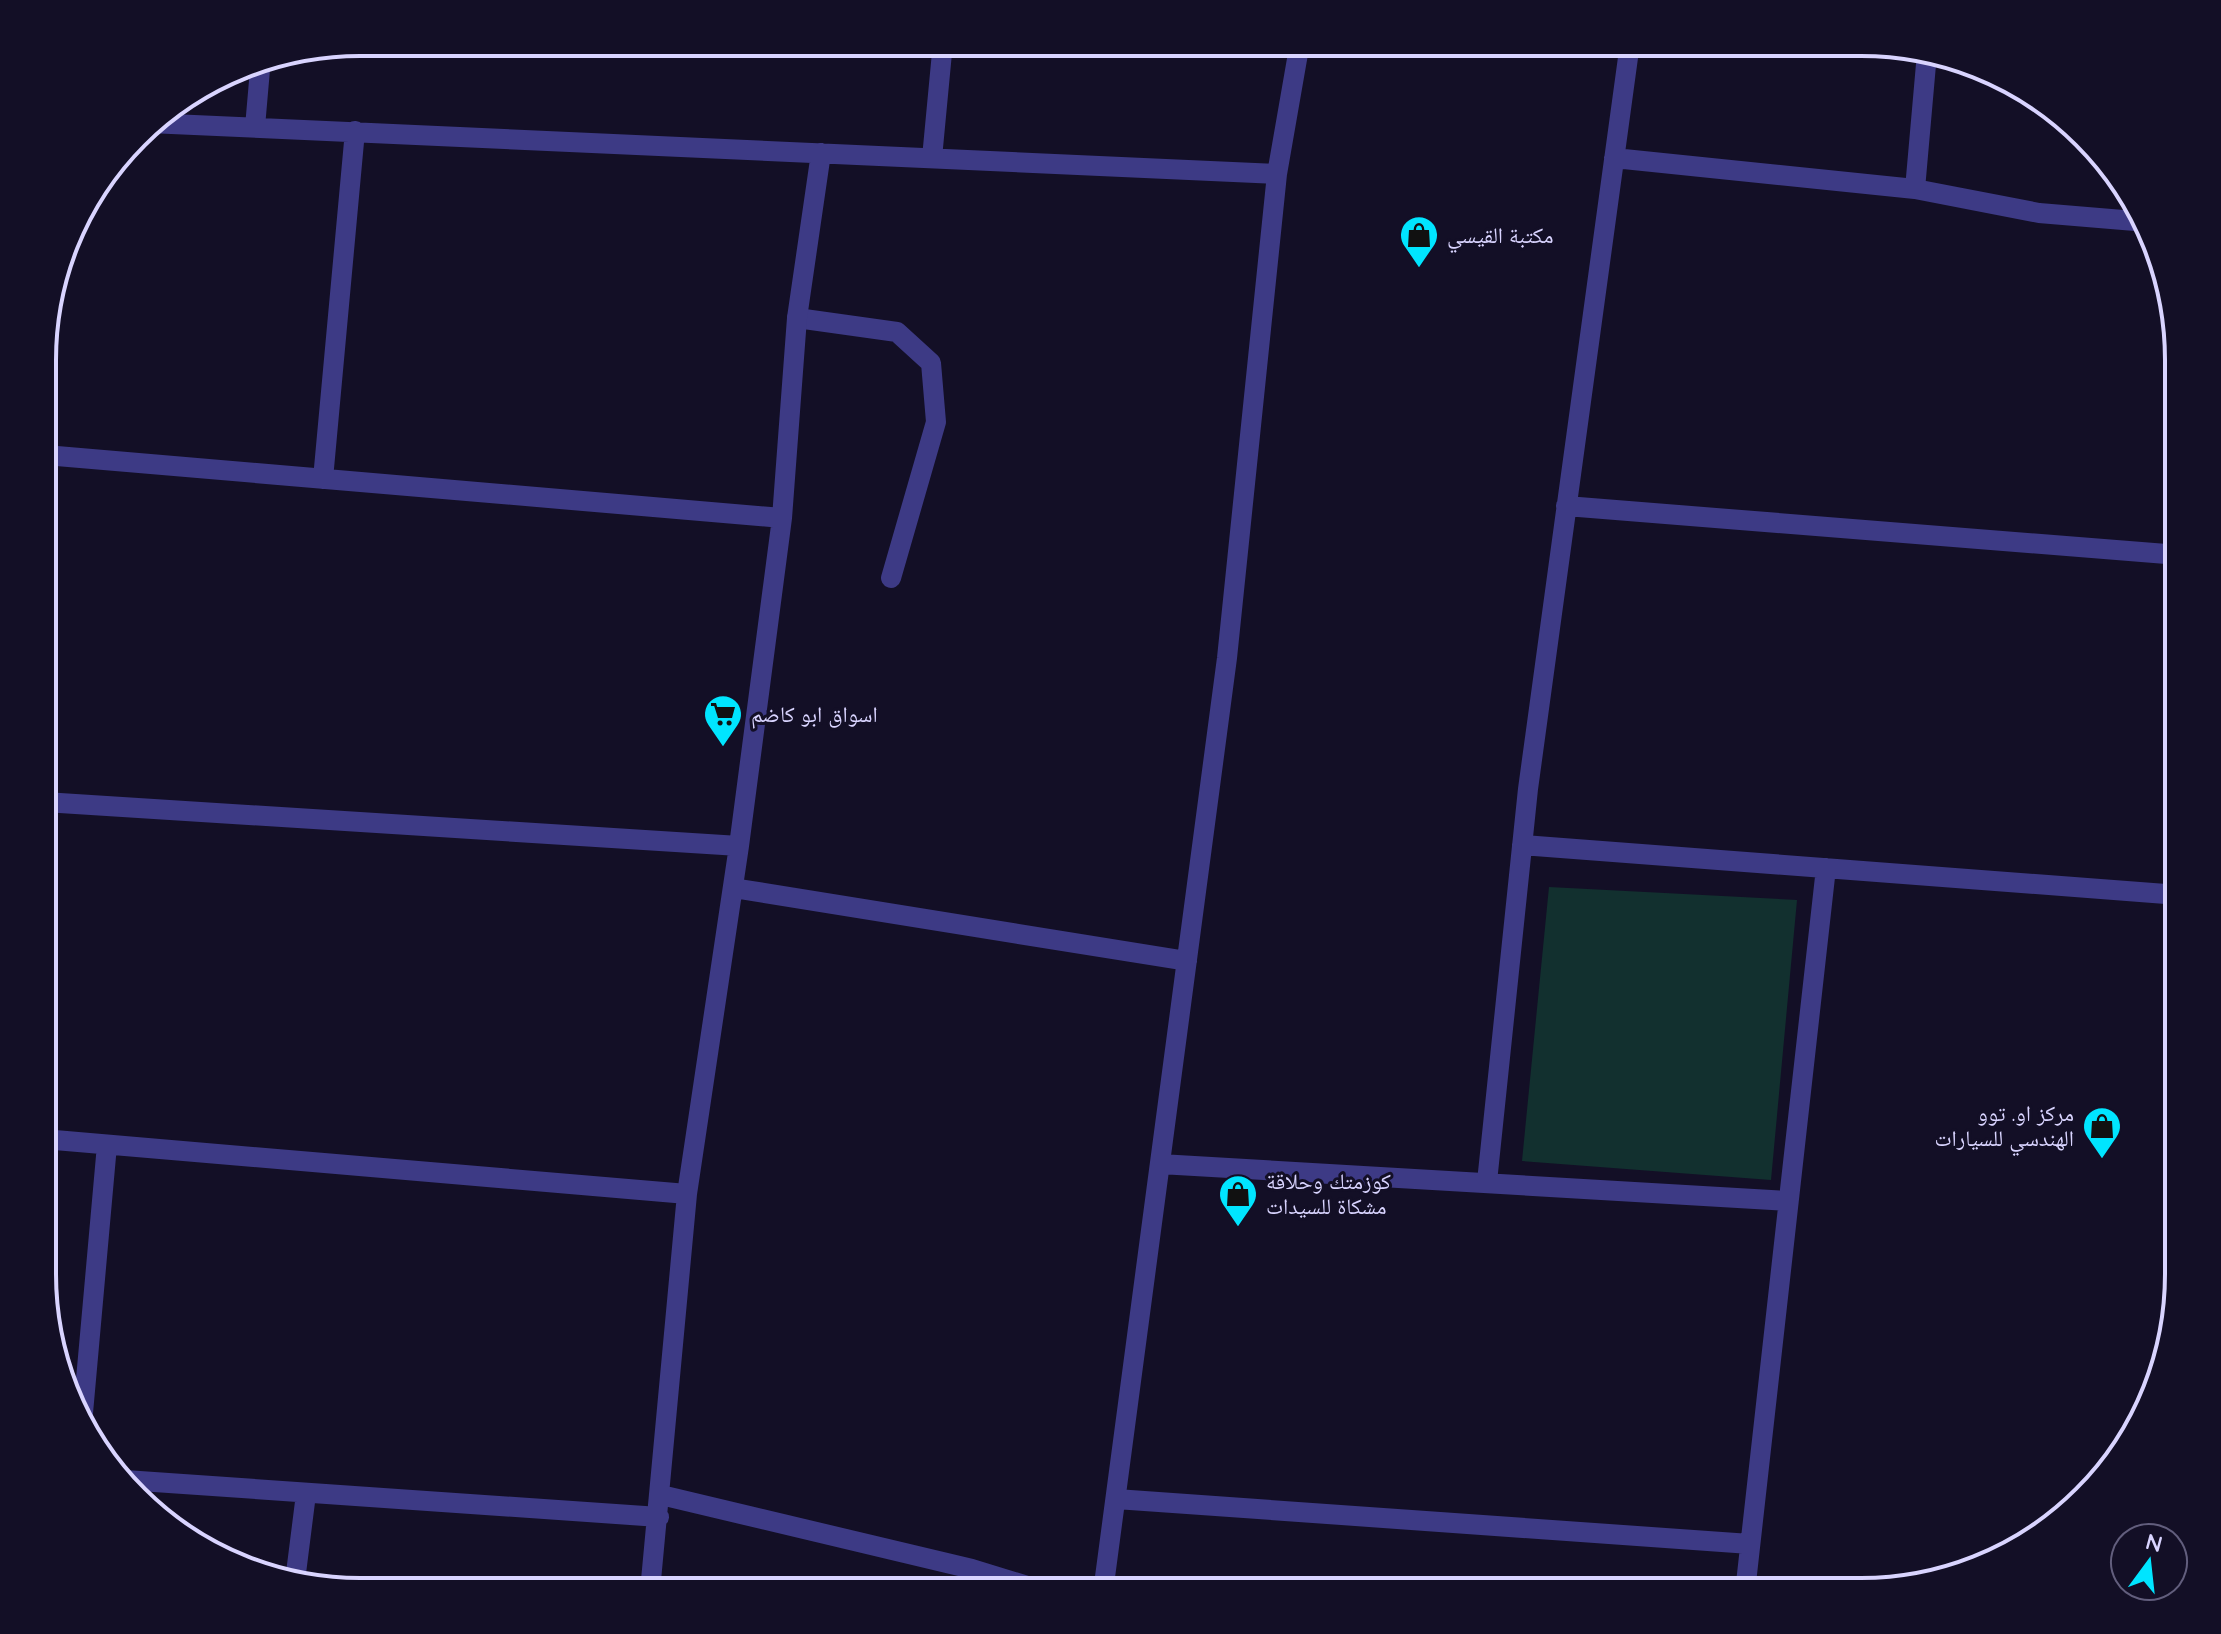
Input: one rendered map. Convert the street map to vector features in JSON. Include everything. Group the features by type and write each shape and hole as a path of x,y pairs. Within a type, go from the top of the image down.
{"street":[{"path":"932,158 942,56"},
{"path":"1105,1578 1227,658 1277,174 1298,56"},
{"path":"1487,1182 1522,845 1628,56"},
{"path":"1915,189 1926,63"},
{"path":"255,127 260,73"},
{"path":"169,124 1277,174"},
{"path":"323,479 355,131"},
{"path":"652,1578 687,1194 739,846 782,518 797,318 821,153"},
{"path":"1614,158 1915,189 2039,213 2131,221"},
{"path":"797,318 897,332 931,363 936,422 891,578"},
{"path":"56,456 782,518"},
{"path":"1566,506 2165,554"},
{"path":"56,803 739,846"},
{"path":"1522,845 2165,894"},
{"path":"1746,1578 1826,868"},
{"path":"733,888 1187,961"},
{"path":"56,1140 687,1194"},
{"path":"84,1401 107,1145"},
{"path":"1160,1164 1788,1201"},
{"path":"138,1481 659,1517"},
{"path":"296,1571 306,1494"},
{"path":"661,1495 1001,1578"},
{"path":"1116,1499 1750,1544"}],"green space":[{"path":"1549,887 1797,900 1771,1180 1522,1161"}],"place":[{"name":"مكتبة القيسي","path":"1419,269"},
{"name":"اسواق ابو كاضم","path":"723,748"},
{"name":"مركز او. توو الهندسي للسيارات","path":"2102,1160"},
{"name":"كوزمتك وحلاقة مشكاة للسيدات","path":"1238,1228"}]}
